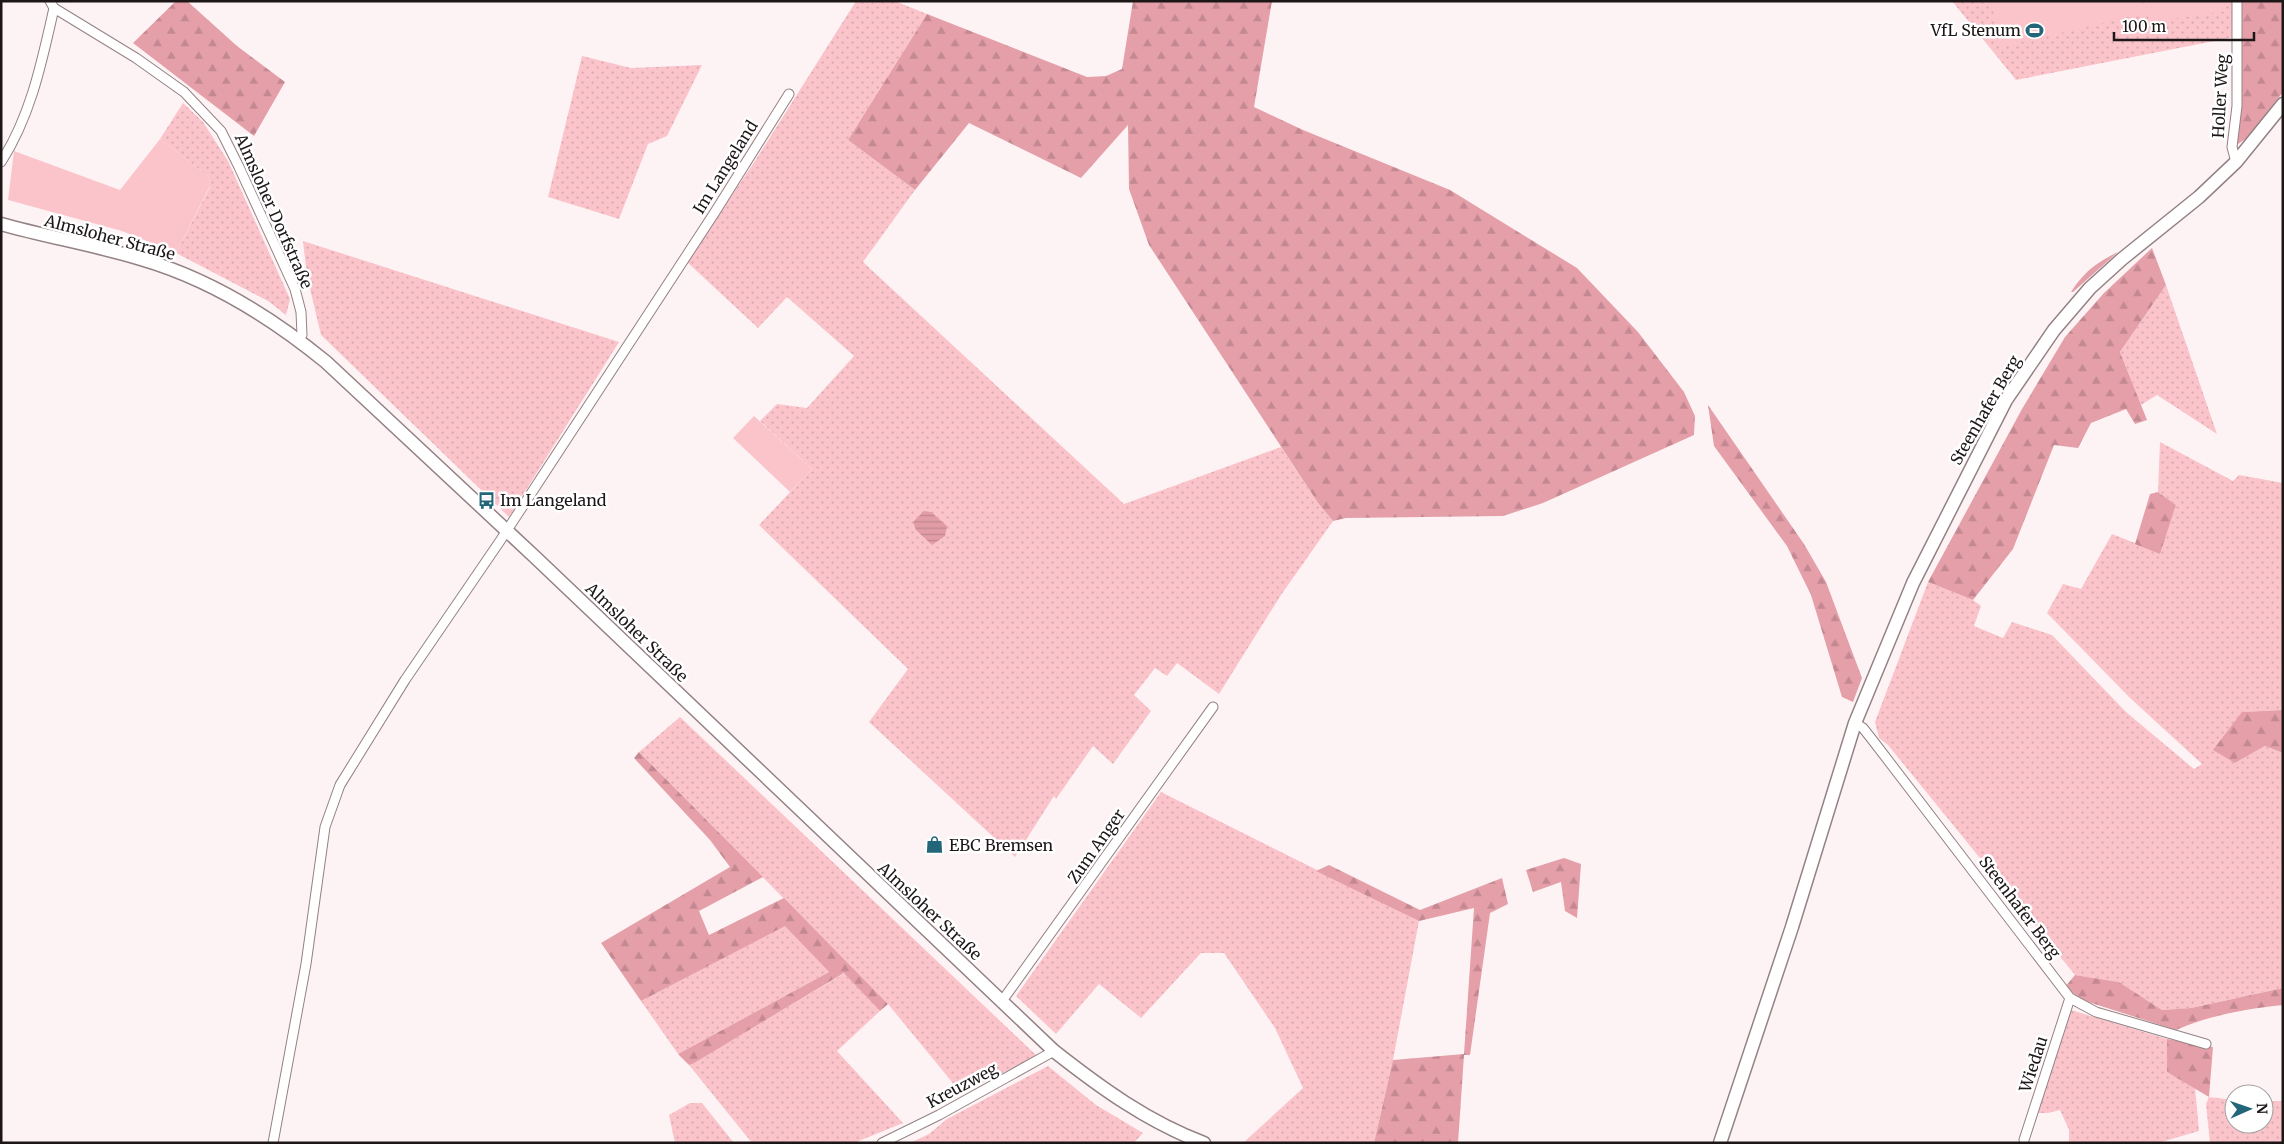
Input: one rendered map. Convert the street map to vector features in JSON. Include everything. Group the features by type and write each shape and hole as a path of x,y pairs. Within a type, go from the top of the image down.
{"street":[{"name":"Holler Weg","path":"2236,162 2232,147 2237,106 2237,1"},
{"path":"1,162 12,145 28,108 52,5"},
{"name":"Almsloher Dorfstraße","path":"52,5 136,58 184,92 221,131 295,290 301,312 302,335 298,340"},
{"name":"Im Langeland","path":"273,1143 306,964 325,826 340,785 405,680 506,532 716,212 789,94"},
{"name":"Steenhafer Berg","path":"1720,1143 1783,956 1855,723 1917,575 2006,400 2054,330 2090,288 2122,259 2199,197 2236,162 2283,104"},
{"name":"Almsloher Straße","path":"1,224 141,259 178,273 233,297 298,340 326,362 1054,1051 1104,1089 1149,1118 1184,1139 1204,1143"},
{"name":"Zum Anger","path":"1002,1001 1213,707"},
{"name":"Steenhafer Berg","path":"1855,723 1863,728 1874,742 2070,998 2096,1012 2206,1044"},
{"name":"Wiedau","path":"2024,1140 2070,998"},
{"name":"Kreuzweg","path":"882,1143 947,1111 1054,1051"}],"shaded area":[{"path":"856,1 895,1 927,14 848,140 915,190 863,262 1124,504 1281,447 1318,503 1333,521 1281,595 1219,694 1177,663 1167,676 1155,668 1134,695 1151,711 1113,764 1093,746 1056,799 1054,796 1015,857 869,722 908,669 759,525 812,469 760,421 777,404 807,408 854,356 787,297 758,328 687,262 755,161"},
{"path":"1952,1 2233,1 2235,37 2016,80"},
{"name":"VfL Stenum","path":"1991,1 2142,1 2145,13 2001,47"},
{"path":"2146,1 2224,1 2226,11 2149,22"},
{"path":"582,56 631,68 702,65 667,136 648,144 619,219 548,197"},
{"path":"183,103 203,122 228,161 290,299 286,315 268,301 176,253 210,187 209,177 160,139"},
{"path":"160,139 209,177 210,186 176,253 122,231 8,200 14,151 120,190"},
{"path":"303,241 619,342 509,517 321,335 307,276"},
{"path":"2166,285 2217,434 2157,395 2141,405 2120,352"},
{"path":"754,416 812,469 790,492 733,438"},
{"path":"2160,442 2233,481 2239,475 2283,483 2283,710 2243,712 2235,763 2265,746 2283,753 2283,988 2191,1008 2162,1010 2119,982 2075,975 1888,745 1879,738 1875,722 1928,582 1973,600 1981,606 1974,626 2003,638 2012,622 2052,635 2126,712 2194,769 2202,764 2129,697 2047,613 2063,584 2081,589 2112,534 2160,553 2176,505 2158,492"},
{"path":"924,511 931,512 947,526 945,536 932,545 916,530 913,522"},
{"path":"680,717 1037,1056 961,1093 888,1004 639,752"},
{"path":"1161,792 1419,921 1393,1060 1374,1143 1243,1143 1303,1088 1275,1028 1224,953 1201,953 1141,1018 1099,984 1056,1034 1016,996"},
{"path":"785,925 829,972 678,1054 641,1001"},
{"path":"845,973 880,1011 837,1051 903,1123 854,1143 752,1143 689,1065"},
{"path":"2071,1010 2167,1039 2167,1072 2195,1087 2199,1131 2158,1143 2069,1143 2069,1130 2060,1110 2036,1113"},
{"path":"1048,1066 1096,1105 1143,1133 1134,1143 910,1143 929,1134 947,1119"},
{"path":"2209,1097 2224,1099 2224,1134 2274,1134 2274,1101 2283,1101 2283,1143 2210,1143 2206,1104"},
{"path":"690,1103 702,1103 734,1143 675,1143 669,1115"}],"green space":[{"path":"176,1 187,1 237,46 285,82 254,136 133,43"},
{"path":"1133,1 1272,1 1254,107 1303,130 1450,190 1577,268 1638,332 1684,392 1695,416 1694,435 1543,503 1503,516 1346,518 1333,521 1318,503 1149,245 1129,189 1128,125 1081,178 969,123 915,190 848,140 927,14 1087,77 1106,76 1122,69"},
{"path":"2241,1 2283,1 2283,92 2247,138 2238,144 2236,141"},
{"path":"2152,248 2166,285 2120,352 2147,420 2135,424 2126,409 2091,423 2078,448 2054,445 2013,549 1973,600 1928,582 2022,409 2065,337 2104,293"},
{"path":"2118,252 2071,292 2081,278 2092,268"},
{"path":"1708,405 1804,544 1826,582 1862,678 1853,702 1842,697 1811,595 1787,546 1714,446"},
{"path":"2158,492 2176,505 2160,554 2135,544 2150,494"},
{"path":"2283,710 2283,753 2265,746 2235,763 2213,750 2242,712"},
{"path":"639,752 763,877 699,911 709,935 784,898 888,1004 880,1011 844,973 694,1063 689,1065 678,1054 829,972 785,926 641,1001 601,943 730,867 710,840 634,758"},
{"path":"1564,858 1581,864 1577,918 1565,911 1561,882 1533,892 1526,870"},
{"path":"1329,865 1420,910 1502,878 1508,904 1490,913 1470,1055 1464,1055 1458,1143 1374,1143 1393,1060 1464,1054 1474,908 1419,921 1316,871"},
{"path":"2075,975 2119,982 2162,1010 2191,1008 2283,988 2283,1005 2228,1013 2176,1030 2082,1000 2065,987"},
{"path":"2167,1039 2213,1047 2209,1097 2167,1072"}],"place":[{"name":"VfL Stenum","path":"2035,30"},
{"name":"Im Langeland","path":"486,500"},
{"name":"EBC Bremsen","path":"935,845"}]}
